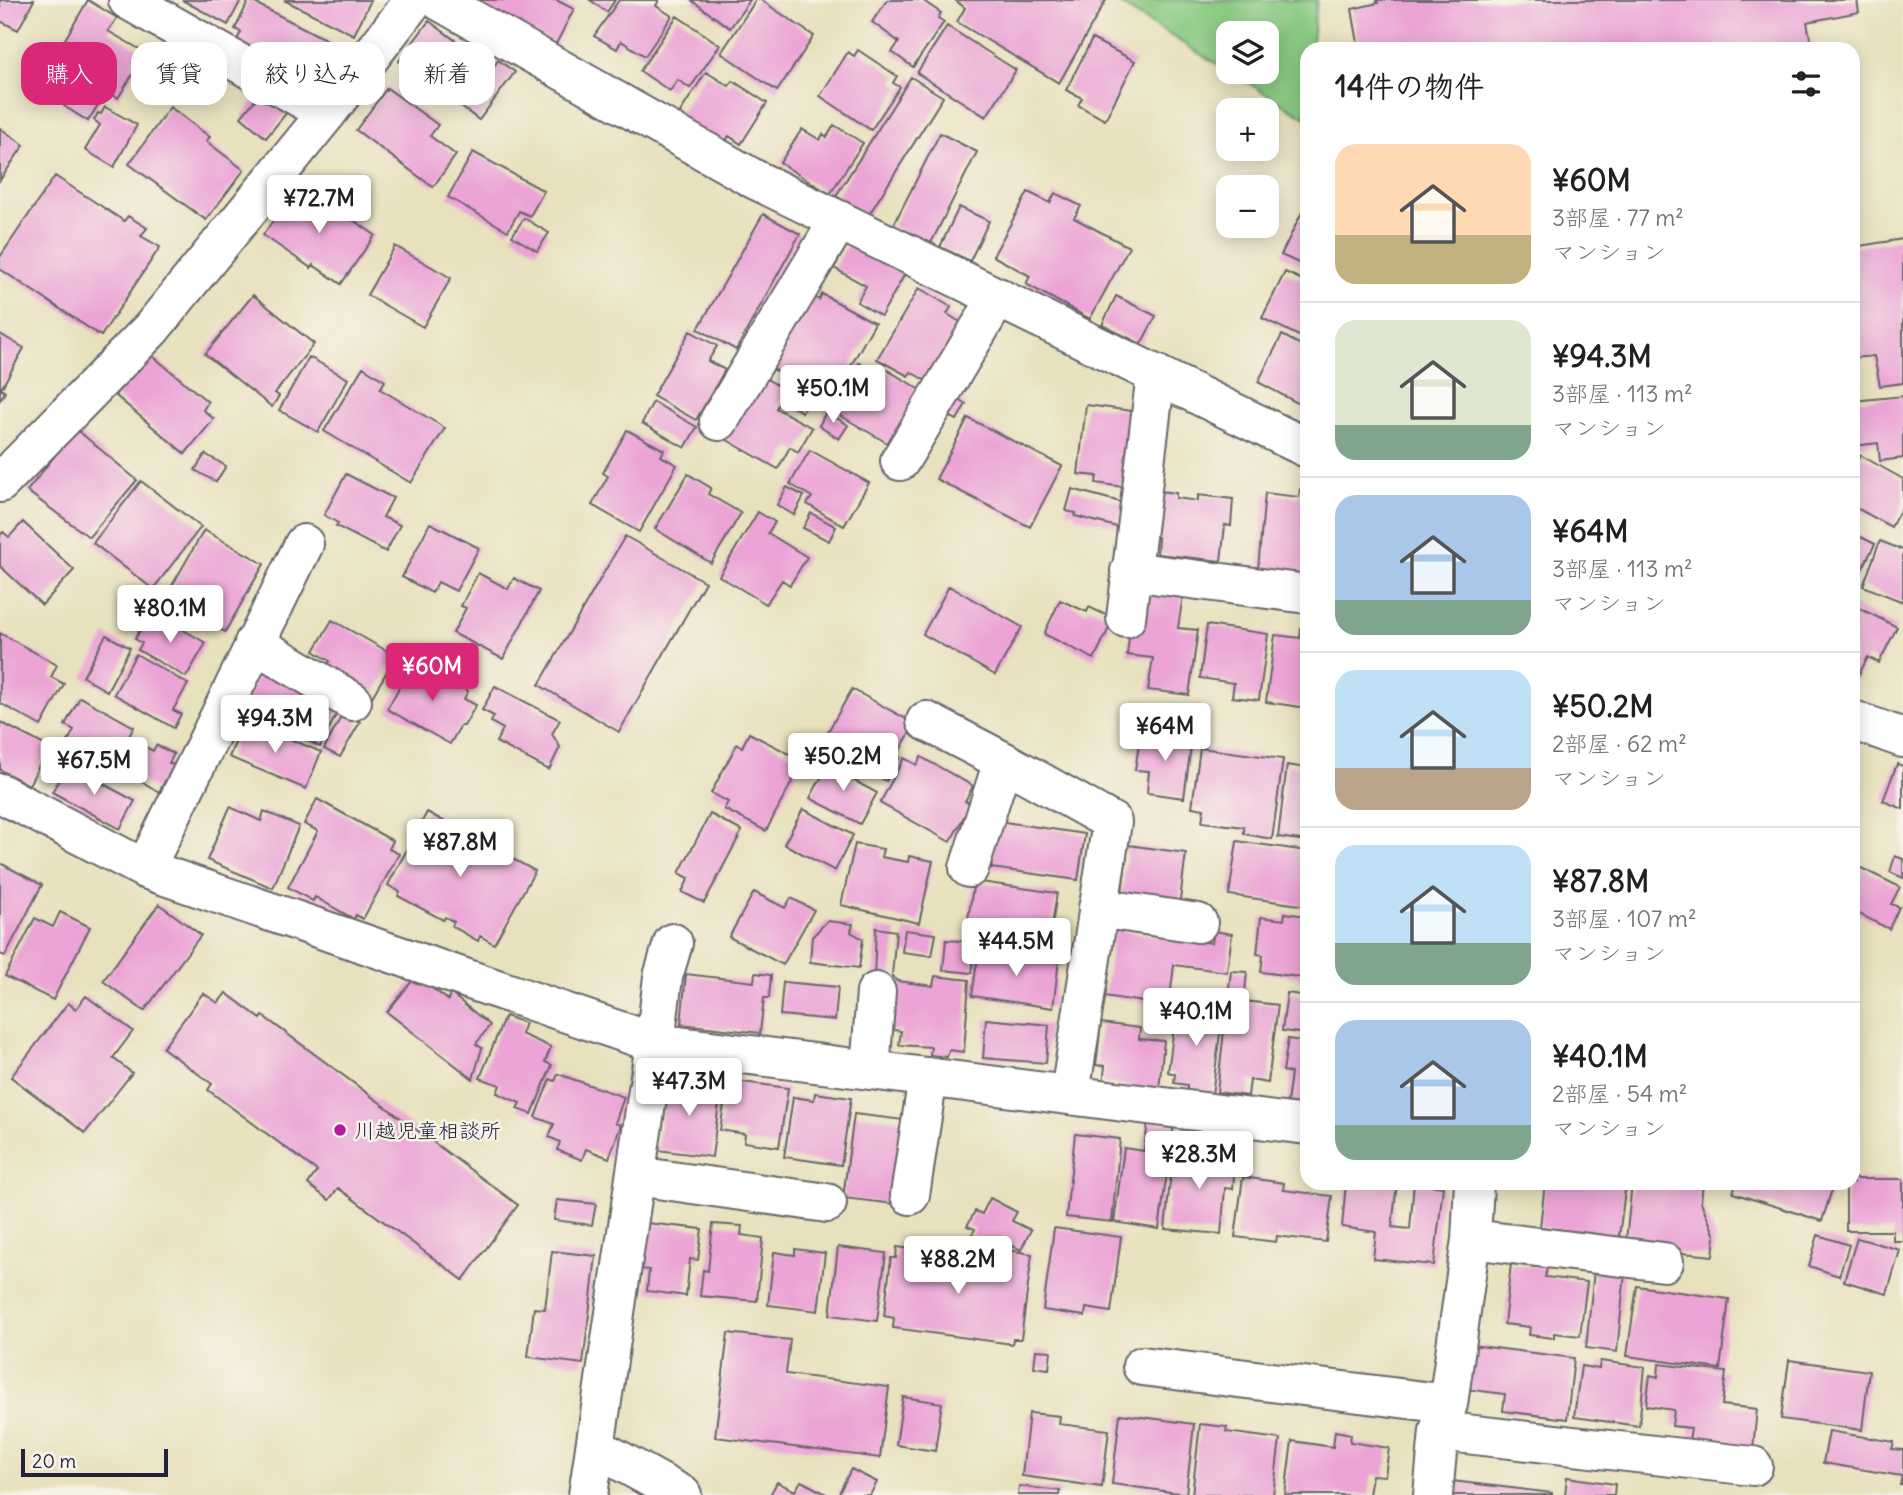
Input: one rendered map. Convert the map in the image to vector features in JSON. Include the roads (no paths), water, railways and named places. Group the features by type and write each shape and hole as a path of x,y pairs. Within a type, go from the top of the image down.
{"street":[{"path":"128,0 327,113"},
{"path":"0,483 151,329 327,113 414,0"},
{"path":"438,0 754,178 1300,445"},
{"path":"719,421 839,220"},
{"path":"900,461 998,297"},
{"path":"1126,618 1156,374"},
{"path":"145,869 304,544"},
{"path":"1130,571 1300,593"},
{"path":"254,643 352,701"},
{"path":"926,721 1112,822 1070,1094"},
{"path":"1860,723 1903,738"},
{"path":"969,867 1003,761"},
{"path":"0,793 145,869 655,1043 1300,1124"},
{"path":"1098,908 1198,923"},
{"path":"589,1495 663,977 673,943"},
{"path":"870,1070 876,992"},
{"path":"910,1195 928,1077"},
{"path":"636,1176 827,1203"},
{"path":"1433,1495 1471,1239 1474,1190"},
{"path":"1471,1239 1664,1262"},
{"path":"1142,1366 1753,1466"},
{"path":"595,1447 682,1495"}],"place":[{"name":"川越児童相談所","path":"340,1130"}]}
